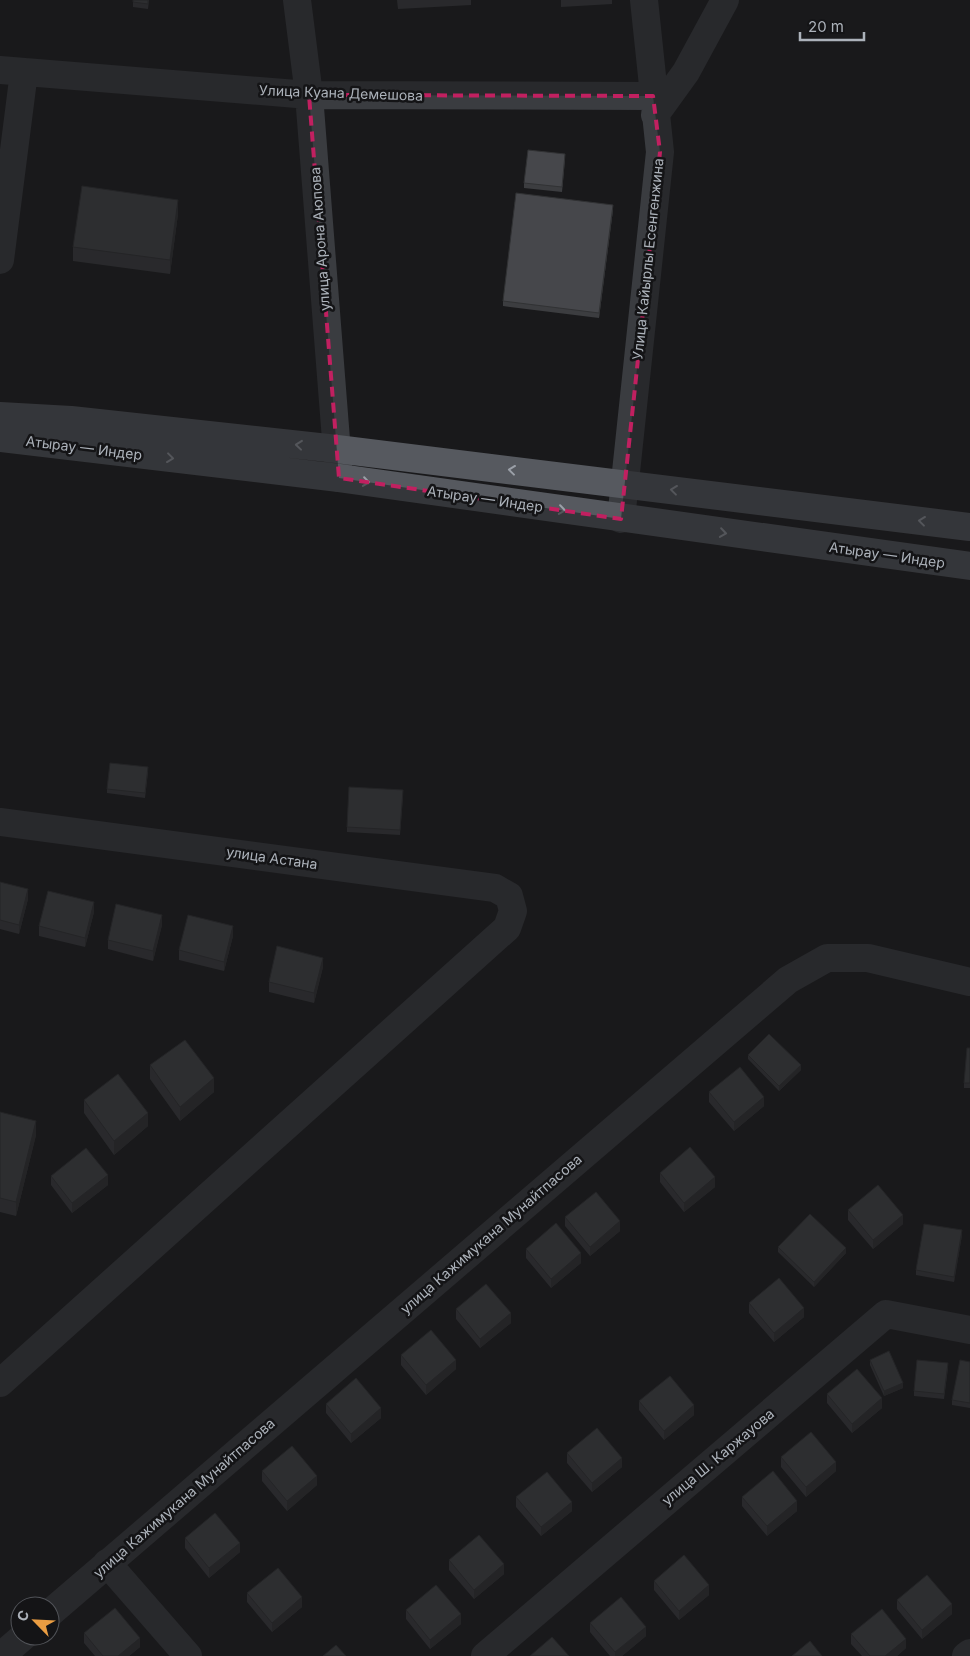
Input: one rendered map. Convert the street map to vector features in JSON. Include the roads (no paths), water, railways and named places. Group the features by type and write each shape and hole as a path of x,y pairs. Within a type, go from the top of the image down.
{"main road":[{"name":"Атырау — Индер","path":"0,416 71,420 337,449 970,527"},
{"name":"Атырау — Индер","path":"0,438 339,478 621,519 970,566"}],"street":[{"name":"улица Арона Аюпова","path":"297,0 309,95 339,478"},
{"name":"Улица Кайырлы Есенгенжина","path":"621,519 660,152 644,0"},
{"path":"654,105 686,72 725,0"},
{"name":"Улица Куана Демешова","path":"12,71 309,95 654,105"},
{"path":"0,260 12,71"},
{"name":"улица Астана","path":"0,822 495,888 509,896 513,911 507,928 0,1383"},
{"name":"улица Кажимукана Мунайтпасова","path":"60,1604 788,980 827,958 868,958 970,982"},
{"name":"улица Ш. Каржауова","path":"485,1656 886,1314 970,1330"},
{"path":"107,1563 188,1656"},
{"path":"1,1656 12,1646"},
{"path":"966,1656 970,1653"}]}
